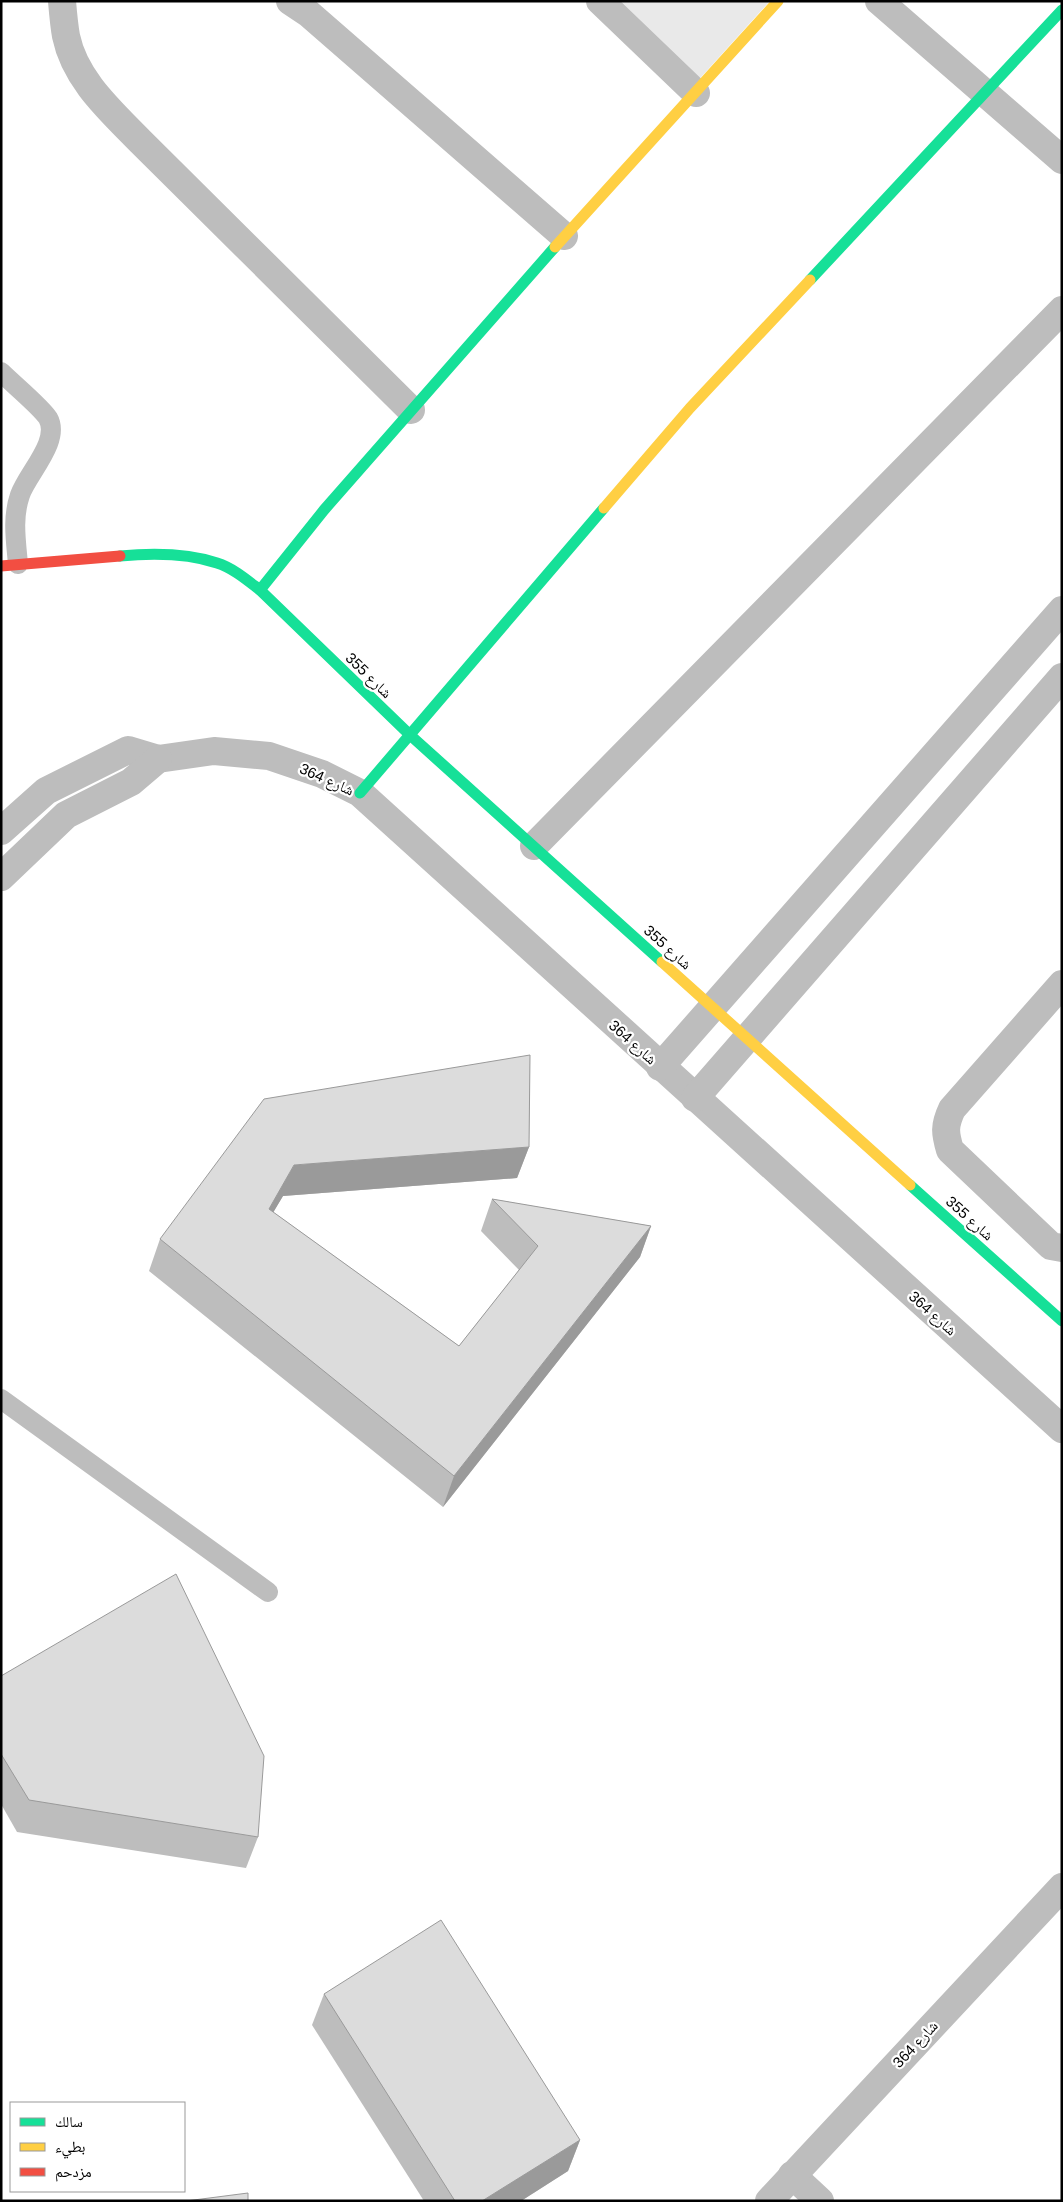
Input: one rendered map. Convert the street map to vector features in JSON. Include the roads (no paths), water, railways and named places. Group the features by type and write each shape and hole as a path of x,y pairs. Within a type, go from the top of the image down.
{"street":[{"path":"62,1 66,36 74,60 86,81 104,103 411,410"},
{"path":"290,1 308,13 564,236"},
{"path":"600,1 696,93"},
{"path":"260,590 324,510 564,236 778,1"},
{"path":"879,1 1062,160"},
{"path":"360,794 690,408 1062,10"},
{"path":"534,846 1062,310"},
{"name":"شارع 355","path":"10,565 145,554 181,556 218,563 240,575 260,590 410,735 1062,1321"},
{"path":"660,1067 1062,610"},
{"path":"695,1098 1062,678"},
{"name":"شارع 364","path":"1,832 46,792 128,750 158,758 214,751 270,756 322,774 360,794 1062,1429"},
{"path":"1,877 66,814 130,782 158,758"},
{"path":"1062,984 952,1109 947,1119 945,1134 950,1150 1051,1246 1062,1248"},
{"name":"شارع 364","path":"771,2200 792,2175 1062,1887"},
{"path":"792,2175 820,2201"}],"lane":[{"path":"1,372 48,418 52,430 49,442 20,493 16,507 10,565"},
{"path":"1,1399 268,1592"}]}
